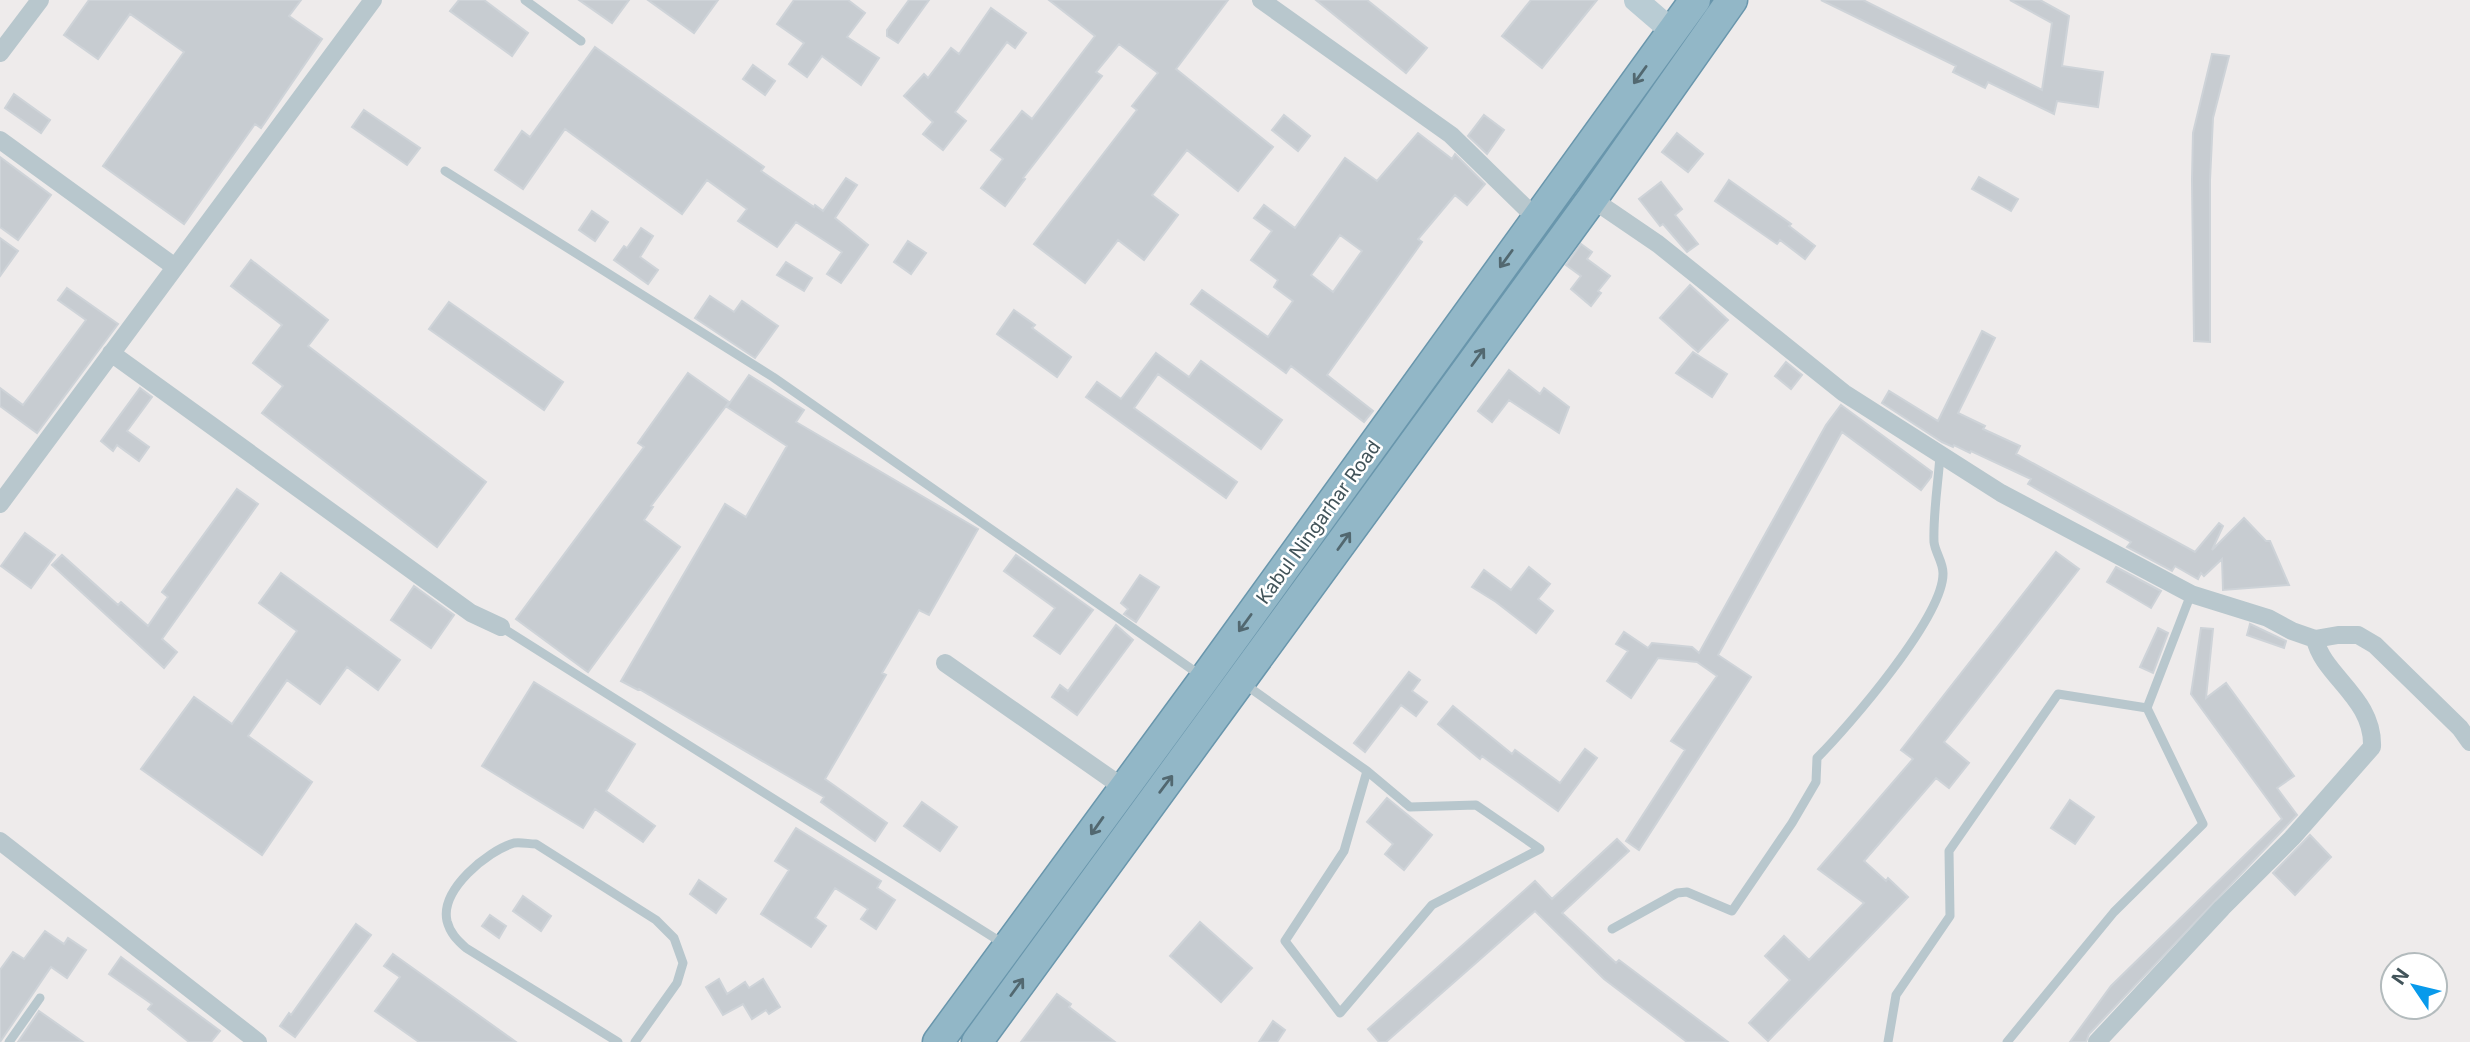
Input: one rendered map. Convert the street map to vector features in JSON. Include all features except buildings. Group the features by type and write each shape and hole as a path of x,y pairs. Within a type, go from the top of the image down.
{"highway":[{"name":"Kabul Ningarhar Road","path":"938,1042 1695,0"},
{"name":"Kabul Ningarhar Road","path":"977,1042 1316,580 1592,199 1732,0"},
{"path":"1289,561 1316,580"}],"main road":[{"path":"1636,0 1672,31"}],"street":[{"path":"0,53 40,0"},
{"path":"0,504 373,0"},
{"path":"1261,0 1451,135 1536,218"},
{"path":"0,140 175,267"},
{"path":"1592,199 1658,244 1844,393 1940,456 2001,493 2191,594 2267,618 2315,639 2358,635 2375,645 2470,741"},
{"path":"111,354 471,613 501,627"},
{"path":"2097,1042 2291,838 2372,747 2373,734 2354,693 2318,652 2315,639"},
{"path":"946,663 1124,788"},
{"path":"0,841 258,1042"}],"lane":[{"path":"525,0 581,41"},
{"path":"445,171 773,377 1205,678"},
{"path":"1612,929 1677,893 1687,892 1732,911 1792,823 1816,782 1817,758 1843,732 1891,671 1936,601 1943,573 1934,544 1940,456"},
{"path":"2007,1042 2114,912 2203,824 2147,708 2191,594"},
{"path":"501,627 1008,947"},
{"path":"1242,682 1367,771 1410,807 1476,805 1540,849 1432,905 1340,1013 1285,940 1344,850 1367,771"},
{"path":"1888,1042 1896,995 1950,916 1950,851 2059,694 2147,708"},
{"path":"618,1042 466,948 454,937 447,921 447,905 466,875 493,852 517,842 536,844 656,920 674,938 683,963 677,983 635,1042"},
{"path":"9,1042 40,998"}]}
